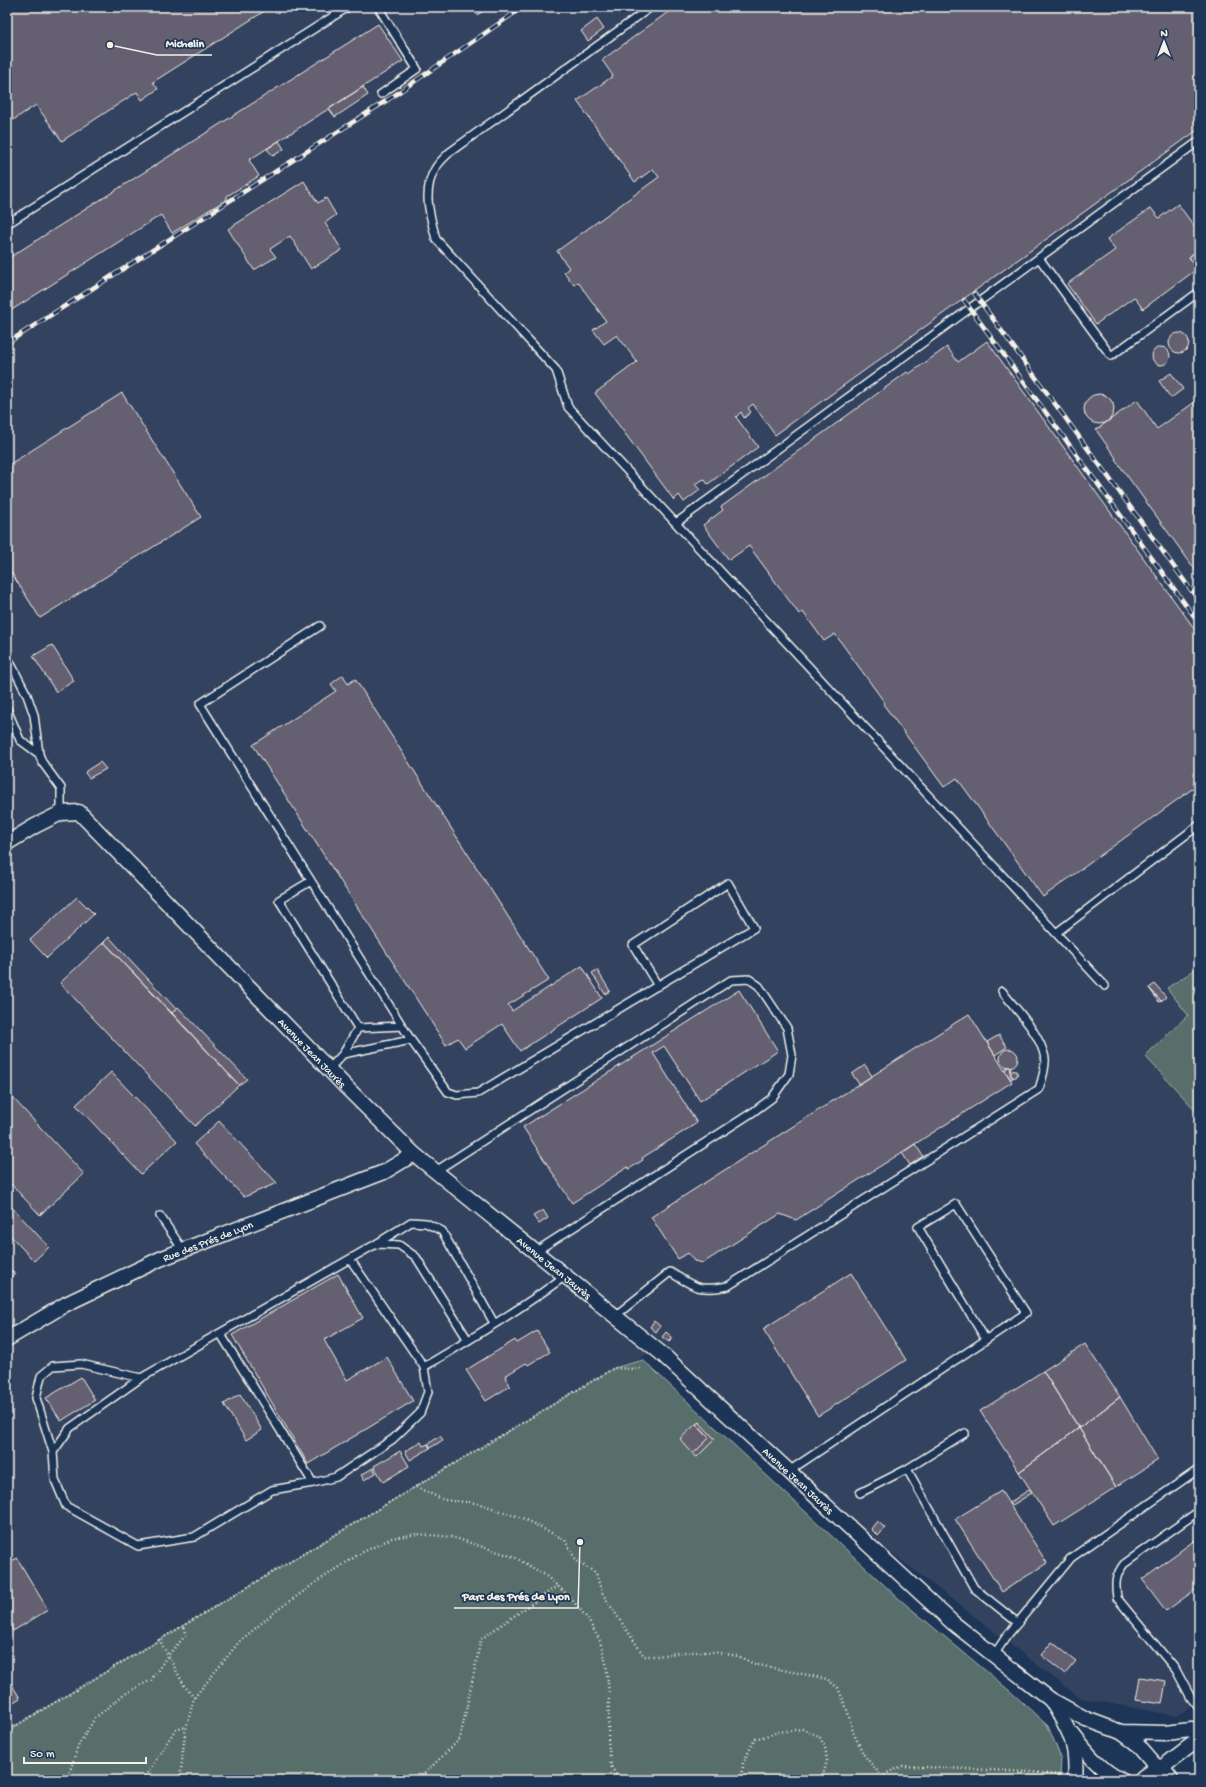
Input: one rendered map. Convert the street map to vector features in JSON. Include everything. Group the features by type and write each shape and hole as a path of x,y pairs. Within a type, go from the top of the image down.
{"street":[{"name":"Avenue Jean Jaurès","path":"61,813 79,812 329,1069 414,1154 662,1354 953,1622 1051,1700 1086,1719 1121,1732 1135,1742 1157,1777"},
{"path":"7,843 35,826 61,813"},
{"name":"Rue des Prés de Lyon","path":"7,1339 66,1304 160,1259 384,1172 414,1154"},
{"name":"Avenue Jean Jaurès","path":"1051,1700 1070,1732 1086,1753 1104,1769 1121,1780"},
{"name":"Avenue Jean Jaurès","path":"1121,1732 1165,1733 1199,1729"},
{"name":"Avenue Jean Jaurès","path":"1070,1732 1074,1750 1075,1778"},
{"path":"1157,1777 1199,1739"}],"lane":[{"path":"7,224 348,7"},
{"path":"378,7 417,69 381,94"},
{"path":"651,7 450,152 435,169 427,193 430,215 436,239 556,370 568,406 1105,986"},
{"path":"676,523 1199,141"},
{"path":"1039,258 1111,356 1199,292"},
{"path":"320,626 200,704 402,1026 448,1092 457,1095 478,1094 658,986 754,928 728,882 632,945 658,986"},
{"path":"7,656 27,695 34,715 39,754 42,762 61,788 61,813"},
{"path":"7,709 20,740 39,754"},
{"path":"1056,933 1199,825"},
{"path":"311,881 279,900 358,1028"},
{"path":"436,1171 731,980 749,979 759,986 787,1028 792,1055 789,1074 772,1098 753,1112 535,1252"},
{"path":"615,1316 670,1272 694,1287 710,1290 728,1286 1039,1089 1043,1078 1045,1060 1039,1040 1002,991"},
{"path":"358,1028 402,1026"},
{"path":"329,1069 343,1054 358,1028"},
{"path":"343,1054 411,1040"},
{"path":"789,1471 986,1340 1026,1313 956,1204 918,1227 986,1340"},
{"path":"160,1216 183,1250"},
{"path":"53,1452 70,1428 142,1378 376,1244 411,1222 426,1223 442,1231 494,1323"},
{"path":"376,1244 399,1245 416,1257 468,1340"},
{"path":"142,1378 81,1364 53,1366 41,1376 36,1398 53,1452 55,1480 66,1506 138,1546 194,1537 272,1490 313,1483 336,1477 393,1439 420,1413 428,1392 424,1367 350,1258"},
{"path":"424,1367 545,1291 565,1276"},
{"path":"220,1333 313,1483"},
{"path":"860,1493 907,1470 965,1433"},
{"path":"994,1655 1071,1558 1199,1469"},
{"path":"907,1470 974,1588 1018,1623"},
{"path":"1199,1511 1124,1564 1117,1573 1116,1587 1117,1598 1176,1670 1191,1698 1199,1708"}],"path":[{"path":"7,1731 614,1368 640,1369"},
{"path":"416,1486 444,1500 477,1503 522,1518 565,1540 576,1561 596,1573 602,1593 644,1656 658,1656 683,1652 714,1652 738,1656 754,1664 827,1679 838,1688 847,1709 853,1732 864,1755 882,1777"},
{"path":"180,1780 186,1727 194,1698 239,1642 276,1611 361,1553 392,1538 418,1534 452,1537 482,1545 514,1557 545,1575 569,1596 587,1618 600,1641 606,1663 609,1693 608,1740 611,1766 619,1780"},
{"path":"421,1780 421,1777 460,1739 481,1639 557,1586"},
{"path":"67,1780 78,1746 95,1718 123,1695 151,1680 168,1655 185,1636 184,1624"},
{"path":"159,1639 184,1685 194,1698"},
{"path":"144,1780 175,1730 186,1727"},
{"path":"742,1780 743,1762 755,1739 779,1732 802,1729 819,1736 825,1747 827,1760 822,1780"},
{"path":"878,1780 903,1766 1031,1772 1075,1778"}],"shaded area":[{"path":"7,7 1199,7 1199,967 1168,988 1199,1027 1199,1701 1177,1716 1080,1698 867,1534 654,1350 7,1734"}],"green space":[{"path":"1199,967 1199,1114 1145,1056 1188,1015 1167,988"},
{"path":"643,1360 897,1597 1010,1691 1048,1726 1061,1758 1060,1780 7,1780 7,1731 614,1368"}],"building":[{"path":"7,7 271,7 153,82 158,89 142,100 137,92 62,141 36,105 7,124"},
{"path":"472,7 490,7 477,15"},
{"path":"626,7 635,7 629,11"},
{"path":"675,7 1199,7 1199,129 775,435 753,404 748,408 751,412 744,418 741,412 736,417 758,447 708,484 704,479 695,484 700,490 684,502 679,495 674,500 595,393 637,362 617,335 604,344 593,330 606,321 578,282 574,285 564,272 569,268 557,251 659,177 653,169 635,182 577,101 613,76 602,60"},
{"path":"597,19 604,29 588,41 581,31"},
{"path":"378,24 403,61 249,160 259,176 227,196 227,199 172,233 161,215 7,313 7,259"},
{"path":"363,87 368,95 335,117 329,109"},
{"path":"279,141 284,149 273,156 267,149"},
{"path":"304,181 318,203 326,198 336,215 325,223 342,250 311,269 290,236 270,249 276,257 254,270 228,229"},
{"path":"1178,204 1199,233 1199,249 1189,257 1197,269 1143,309 1134,297 1096,324 1067,284 1115,250 1107,239 1151,208 1159,218"},
{"path":"1196,251 1199,255 1199,260 1194,264 1189,257"},
{"path":"1179,333 1186,336 1189,343 1186,350 1179,353 1172,350 1169,343 1172,336"},
{"path":"987,341 1199,635 1199,784 1043,897 957,778 944,787 883,704 885,703 835,634 824,641 803,612 799,614 749,546 729,560 703,525 723,510 721,507 907,372 909,374 947,347 958,362"},
{"path":"1157,347 1165,347 1170,352 1168,363 1165,365 1157,365 1152,360 1152,352"},
{"path":"1171,373 1183,389 1171,398 1159,381"},
{"path":"122,393 201,517 40,618 7,566 7,466"},
{"path":"1099,394 1109,399 1114,409 1109,419 1099,424 1089,419 1084,409 1089,399"},
{"path":"1199,399 1199,575 1115,459 1116,458 1096,430 1137,400 1157,429"},
{"path":"52,645 74,681 56,692 33,656"},
{"path":"343,675 348,684 355,679 549,980 508,1005 512,1011 582,966 602,998 520,1051 502,1024 465,1048 458,1038 446,1045 253,745 336,691 331,684"},
{"path":"100,762 106,769 89,778 85,773 86,771"},
{"path":"77,897 94,914 47,958 30,940"},
{"path":"109,937 176,1009 172,1013 104,942"},
{"path":"104,942 239,1085 195,1126 60,983"},
{"path":"597,970 610,991 605,994 592,973"},
{"path":"1155,984 1166,997 1161,1001 1149,988"},
{"path":"1149,988 1161,1001 1159,1002"},
{"path":"739,990 778,1051 700,1101 664,1046 653,1053 697,1123 642,1158 643,1160 629,1169 628,1167 572,1203 523,1127"},
{"path":"178,1007 247,1079 239,1085 172,1013"},
{"path":"969,1014 1012,1082 796,1220 780,1214 703,1263 694,1261 688,1253 678,1259 651,1217"},
{"path":"999,1035 1007,1047 995,1055 987,1042"},
{"path":"1005,1049 1013,1049 1018,1054 1016,1065 1013,1067 1005,1067 1000,1062 1000,1054"},
{"path":"865,1065 872,1076 859,1084 852,1074"},
{"path":"1007,1067 1011,1067 1010,1073 1013,1078 1011,1079 1005,1071"},
{"path":"1014,1070 1017,1071 1017,1077 1014,1078 1011,1077 1010,1074 1011,1071"},
{"path":"111,1072 177,1141 141,1174 76,1105"},
{"path":"10,1095 84,1174 40,1215 7,1180 7,1098"},
{"path":"219,1121 277,1183 244,1197 194,1144"},
{"path":"915,1144 923,1156 910,1165 902,1153"},
{"path":"7,1202 49,1247 34,1261 7,1232"},
{"path":"543,1210 548,1218 539,1224 533,1216"},
{"path":"7,1266 15,1274 7,1281"},
{"path":"851,1273 906,1360 818,1416 763,1329"},
{"path":"338,1274 363,1318 324,1340 347,1380 387,1357 413,1401 308,1464 232,1335"},
{"path":"654,1321 660,1326 656,1332 650,1327"},
{"path":"537,1331 550,1352 528,1365 526,1363 505,1376 510,1386 486,1401 466,1370 515,1340 517,1343"},
{"path":"666,1332 673,1338 669,1342 662,1337"},
{"path":"1085,1344 1120,1397 1079,1428 1043,1371"},
{"path":"1043,1371 1079,1428 1019,1472 980,1411"},
{"path":"81,1377 95,1400 61,1421 46,1398"},
{"path":"240,1394 262,1430 246,1440 224,1404"},
{"path":"1120,1397 1158,1460 1116,1487 1079,1428"},
{"path":"699,1422 715,1439 697,1457 693,1454 709,1438 696,1424"},
{"path":"696,1424 709,1438 693,1454 680,1439"},
{"path":"1079,1428 1116,1487 1054,1526 1019,1472"},
{"path":"440,1436 443,1440 430,1448 428,1444"},
{"path":"421,1442 423,1446 428,1444 430,1448 410,1460 405,1451"},
{"path":"400,1451 409,1466 383,1482 374,1466"},
{"path":"373,1468 376,1473 364,1480 361,1475"},
{"path":"1030,1489 1032,1493 1011,1506 1009,1503"},
{"path":"1001,1491 1047,1563 1002,1592 955,1519"},
{"path":"877,1521 885,1528 878,1536 871,1529"},
{"path":"1199,1537 1199,1587 1166,1611 1142,1579"},
{"path":"17,1558 48,1610 13,1631 7,1620 7,1564"},
{"path":"1052,1642 1076,1661 1065,1674 1041,1655"},
{"path":"7,1677 20,1698 7,1706"},
{"path":"1140,1677 1166,1681 1162,1704 1136,1700"}],"railway":[{"path":"7,343 389,99 523,7"},
{"path":"974,293 1199,601"},
{"path":"964,300 1199,623"}],"place":[{"name":"Michelin","path":"110,45"},
{"name":"Parc des Prés de Lyon","path":"580,1542"}]}
